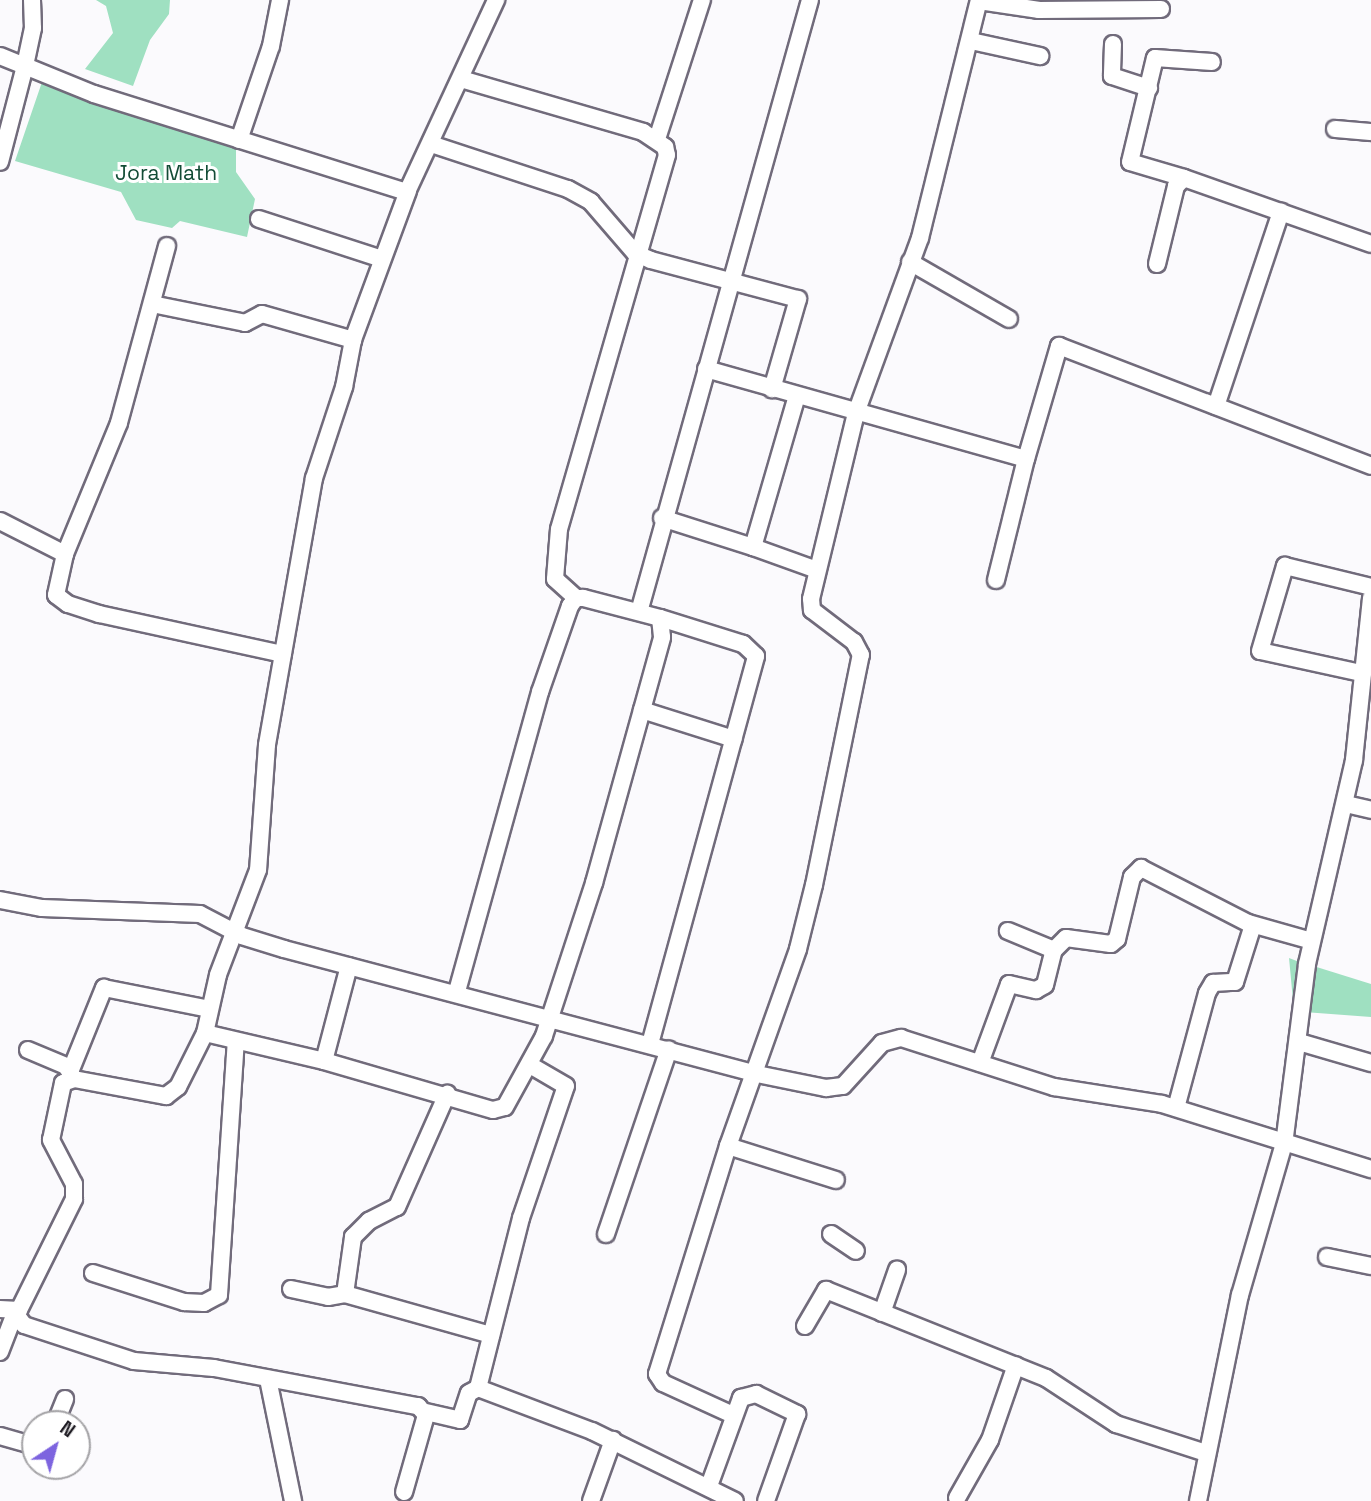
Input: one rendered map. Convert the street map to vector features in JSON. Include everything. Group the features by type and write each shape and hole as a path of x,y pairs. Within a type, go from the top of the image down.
{"street":[{"path":"0,162 25,66 32,0"},
{"path":"239,140 271,46 279,0"},
{"path":"28,1050 70,1073 166,1096 178,1087 205,1033 209,1009 234,932 258,870 264,776 314,478 344,387 353,340 382,259 408,191 496,0"},
{"path":"657,139 702,0"},
{"path":"639,612 662,518 732,282 810,0"},
{"path":"733,1415 663,1383 657,1374 752,1073 798,949 860,664 858,647 812,610 817,570 856,413 910,262 971,41 979,1 1039,10 1161,9"},
{"path":"971,41 1040,56"},
{"path":"1114,44 1112,76 1149,88"},
{"path":"0,57 94,94 408,191"},
{"path":"1212,62 1155,58 1130,162 1184,178 1371,244"},
{"path":"461,79 657,139 667,155 635,253 559,529 555,579 576,598 660,618 752,649 755,663 650,1044"},
{"path":"1335,129 1371,132"},
{"path":"431,144 568,189 591,202 635,253 798,299 772,389"},
{"path":"1157,264 1176,186 1184,178"},
{"path":"1216,406 1281,212"},
{"path":"259,219 382,259"},
{"path":"167,246 115,434 65,554 56,595 68,604 283,654"},
{"path":"910,262 1009,319"},
{"path":"152,304 245,323 262,314 353,340"},
{"path":"996,580 1026,459 1059,346 1371,466"},
{"path":"706,369 1026,459"},
{"path":"753,547 797,396"},
{"path":"662,518 817,570"},
{"path":"0,521 65,554"},
{"path":"1360,673 1260,651 1285,566 1371,587"},
{"path":"456,994 540,692 576,598"},
{"path":"1198,1501 1240,1295 1284,1144 1312,941 1346,804 1371,598"},
{"path":"205,1033 324,1061 502,1109 530,1065 551,1017 642,710 664,627 660,618"},
{"path":"642,710 734,739"},
{"path":"1346,804 1371,810"},
{"path":"981,1063 1009,984 1036,989 1045,985 1054,950 1066,938 1111,944 1116,939 1132,877 1141,869 1252,925 1312,941"},
{"path":"0,900 41,908 185,911 211,917 234,932 349,966 551,1017 752,1073 839,1088 882,1043 895,1037 1091,1096 1176,1108 1284,1144 1371,1169"},
{"path":"1176,1108 1207,993 1213,983 1235,982 1252,925"},
{"path":"1008,931 1054,950"},
{"path":"324,1061 349,966"},
{"path":"0,1352 7,1311 37,1279 74,1199 74,1184 51,1144 50,1131 59,1090 70,1073 104,988 209,1009"},
{"path":"93,1273 184,1302 204,1303 219,1295 236,1042"},
{"path":"1299,1042 1371,1063"},
{"path":"70,1073 76,1044"},
{"path":"606,1234 669,1049"},
{"path":"7,1311 24,1325 114,1356 268,1379 418,1406 426,1412 460,1420 469,1393 478,1388 521,1218 566,1086 530,1065"},
{"path":"345,1294 353,1237 369,1221 397,1207 447,1094"},
{"path":"728,1146 836,1180"},
{"path":"831,1234 835,1241 856,1251"},
{"path":"1327,1256 1371,1266"},
{"path":"882,1313 897,1270"},
{"path":"290,1289 328,1297 345,1294 420,1312 491,1335"},
{"path":"805,1326 827,1290 1060,1385 1116,1424 1206,1453"},
{"path":"957,1498 995,1429 1016,1365"},
{"path":"268,1379 293,1501"},
{"path":"478,1388 613,1440 735,1501"},
{"path":"709,1486 733,1415 741,1398 749,1393 777,1401 797,1414 766,1501"},
{"path":"61,1410 65,1399"},
{"path":"404,1492 426,1412"},
{"path":"0,1436 21,1442"},
{"path":"591,1501 613,1440"}],"green space":[{"path":"96,0 170,0 169,14 150,40 133,86 85,69 113,33 106,6"},
{"name":"Jora Math","path":"42,82 236,146 236,172 255,199 247,237 180,221 172,228 136,220 121,192 15,161"},
{"path":"1289,958 1302,963 1294,1011"},
{"path":"1307,964 1371,984 1371,1017 1304,1012"}]}
